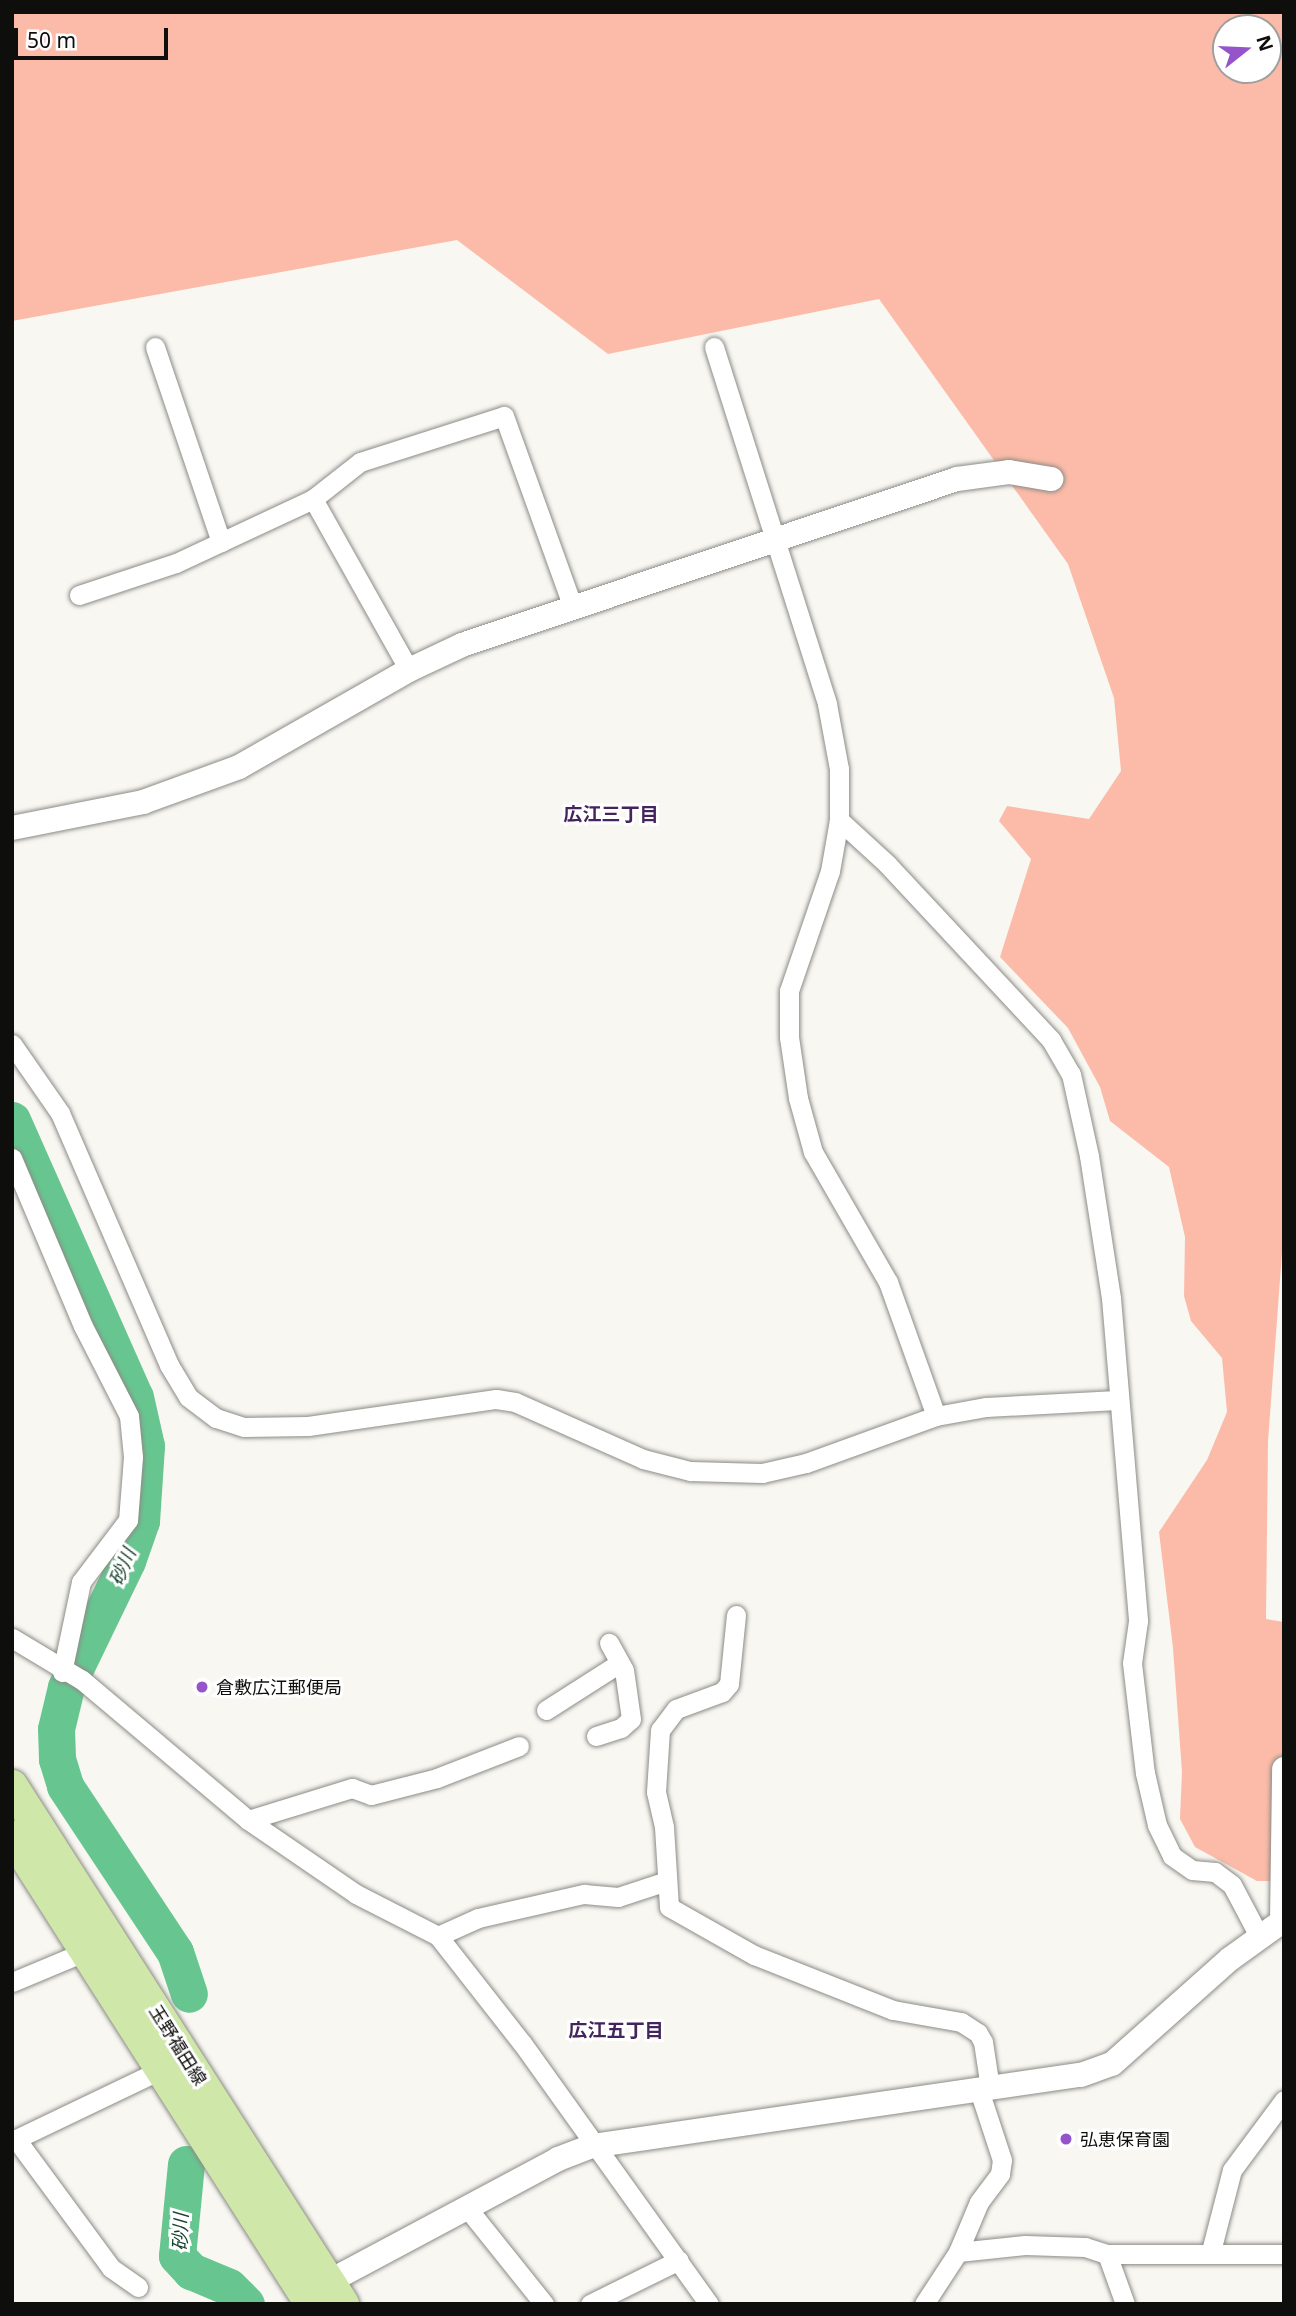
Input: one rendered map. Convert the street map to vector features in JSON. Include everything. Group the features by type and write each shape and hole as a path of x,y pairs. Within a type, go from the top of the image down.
{"main road":[{"name":"玉野福田線","path":"12,1786 322,2296"},
{"name":"玉野福田線","path":"12,1836 162,2069 322,2296"}],"street":[{"path":"155,347 221,542"},
{"path":"714,347 827,704 839,769 839,820 831,871 789,991 789,1037 798,1098 819,1164 888,1282 936,1416"},
{"path":"79,595 176,563 313,499 360,462 504,416 573,608"},
{"path":"12,828 143,802 240,767 409,670 462,645 983,473 1051,479"},
{"path":"313,499 409,670"},
{"path":"839,820 887,864 1051,1040 1071,1074 1089,1156 1111,1298 1116,1400 1138,1621 1132,1663 1145,1773 1157,1825 1172,1856 1192,1870 1215,1872 1232,1885 1259,1936"},
{"path":"12,1044 60,1113 169,1365 188,1397 216,1418 244,1427 286,1428 496,1398 515,1402 643,1459 690,1471 762,1473 806,1462 936,1416 986,1407 1116,1400"},
{"path":"12,1158 83,1326 129,1416 133,1457 128,1520 81,1582 62,1672"},
{"path":"736,1615 729,1684 722,1692 676,1709 659,1734 656,1792 664,1827 664,1882 669,1907 754,1955 893,2010 961,2022 978,2033 983,2042 984,2089 1002,2160 1000,2174 979,2202 958,2252 940,2275 930,2302"},
{"path":"12,1638 62,1672 82,1680 248,1820 356,1894 438,1936 522,2043 592,2146 709,2304"},
{"path":"596,1736 621,1728 631,1718 630,1693 609,1643"},
{"path":"546,1710 618,1664"},
{"path":"631,1718 659,1734"},
{"path":"248,1820 352,1788 371,1795 437,1778 519,1746"},
{"path":"322,2296 558,2159 592,2146 1081,2075 1112,2064 1259,1936 1283,1921 1284,1769"},
{"path":"438,1936 478,1918 584,1894 618,1897 664,1882"},
{"path":"12,1982 86,1951"},
{"path":"138,2287 111,2268 14,2140 162,2069"},
{"path":"1211,2251 1232,2169 1284,2100"},
{"path":"468,2209 544,2304"},
{"path":"958,2252 1025,2245 1085,2247 1107,2254 1211,2251 1284,2254"},
{"path":"1107,2254 1125,2304"},
{"path":"590,2304 679,2260"}],"shaded area":[{"path":"12,12 1284,12 1284,1226 1268,1441 1266,1619 1284,1622 1284,1881 1257,1881 1195,1847 1180,1819 1182,1772 1173,1648 1159,1532 1207,1460 1227,1412 1222,1358 1191,1321 1184,1296 1185,1237 1169,1167 1110,1121 1100,1087 1068,1028 1000,957 1031,859 999,821 1007,806 1089,819 1121,771 1114,698 1068,564 879,299 608,354 457,240 12,321"}],"waterway":[{"name":"砂川","path":"12,1120 135,1397 146,1446 141,1521 127,1561 66,1687 56,1729 57,1759 65,1786 175,1952 189,1994"},
{"name":"砂川","path":"186,2164 177,2256 191,2271 229,2287 246,2304"}],"place":[{"name":"倉敷広江郵便局","path":"202,1687"},
{"name":"弘恵保育園","path":"1066,2139"}],"district":[{"name":"広江三丁目","path":"611,815"},
{"name":"広江五丁目","path":"616,2031"}]}
